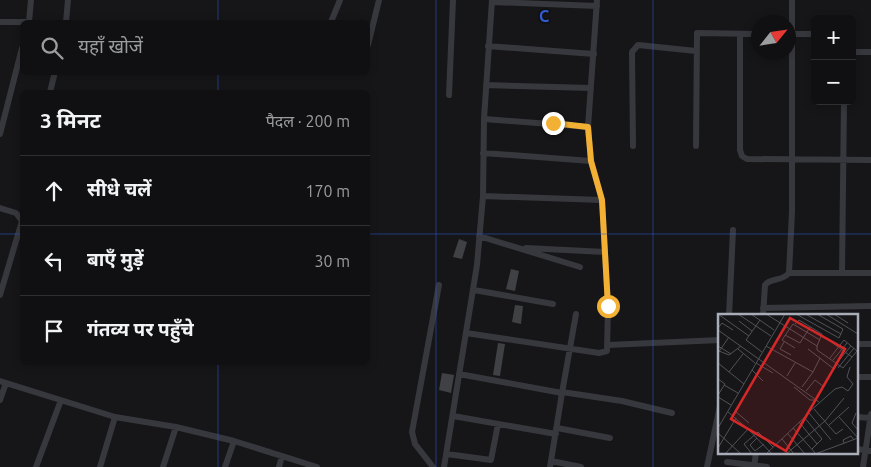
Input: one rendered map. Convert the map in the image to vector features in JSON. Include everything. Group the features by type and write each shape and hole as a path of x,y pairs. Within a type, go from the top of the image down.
{"street":[{"path":"29,20 31,0"},
{"path":"66,20 68,0"},
{"path":"332,20 340,0"},
{"path":"370,37 379,0"},
{"path":"449,95 453,0"},
{"path":"791,15 792,0"},
{"path":"444,467 448,454 459,374 466,333 474,290 482,196 482,153 492,1 597,3 588,127 591,161 602,200 607,351 602,353 569,349 466,333"},
{"path":"0,22 20,22"},
{"path":"696,146 697,33 751,34"},
{"path":"740,34 740,154 748,159 791,161 871,160"},
{"path":"796,34 811,34"},
{"path":"633,146 632,52 634,47 638,45 696,51"},
{"path":"488,46 594,54"},
{"path":"856,52 871,52"},
{"path":"0,134 20,56"},
{"path":"790,60 789,273 786,277 767,282 763,290 763,312 871,306"},
{"path":"50,90 54,75"},
{"path":"486,85 591,88"},
{"path":"842,273 844,105"},
{"path":"484,119 588,127"},
{"path":"482,153 591,161"},
{"path":"482,196 602,200"},
{"path":"0,208 16,213 20,218"},
{"path":"0,295 20,228"},
{"path":"729,314 733,230"},
{"path":"479,236 580,267"},
{"path":"514,247 605,252"},
{"path":"789,273 871,273"},
{"path":"433,467 415,444 412,432 439,285"},
{"path":"474,290 552,304"},
{"path":"576,314 551,464 581,467"},
{"path":"608,345 718,340"},
{"path":"858,344 871,344"},
{"path":"459,374 562,393 622,401 672,412"},
{"path":"858,377 871,377"},
{"path":"0,400 3,382 115,417 176,427 234,441 317,467"},
{"path":"36,467 61,400"},
{"path":"864,467 868,451 871,414"},
{"path":"707,467 718,415"},
{"path":"453,416 498,424 610,438"},
{"path":"100,467 115,417"},
{"path":"858,417 871,418"},
{"path":"448,454 491,460 498,424"},
{"path":"162,467 176,427"},
{"path":"225,467 234,441"},
{"path":"278,467 282,456"},
{"path":"727,462 767,467"}],"building":[{"path":"459,239 467,242 462,259 453,257"},
{"path":"511,269 519,271 515,291 506,289"},
{"path":"515,305 523,306 521,324 512,322"},
{"path":"498,343 505,344 500,376 493,375"},
{"path":"442,373 454,375 451,393 439,390"}],"route":[{"path":"553,123 588,127 593,172 602,200 608,306"}]}
